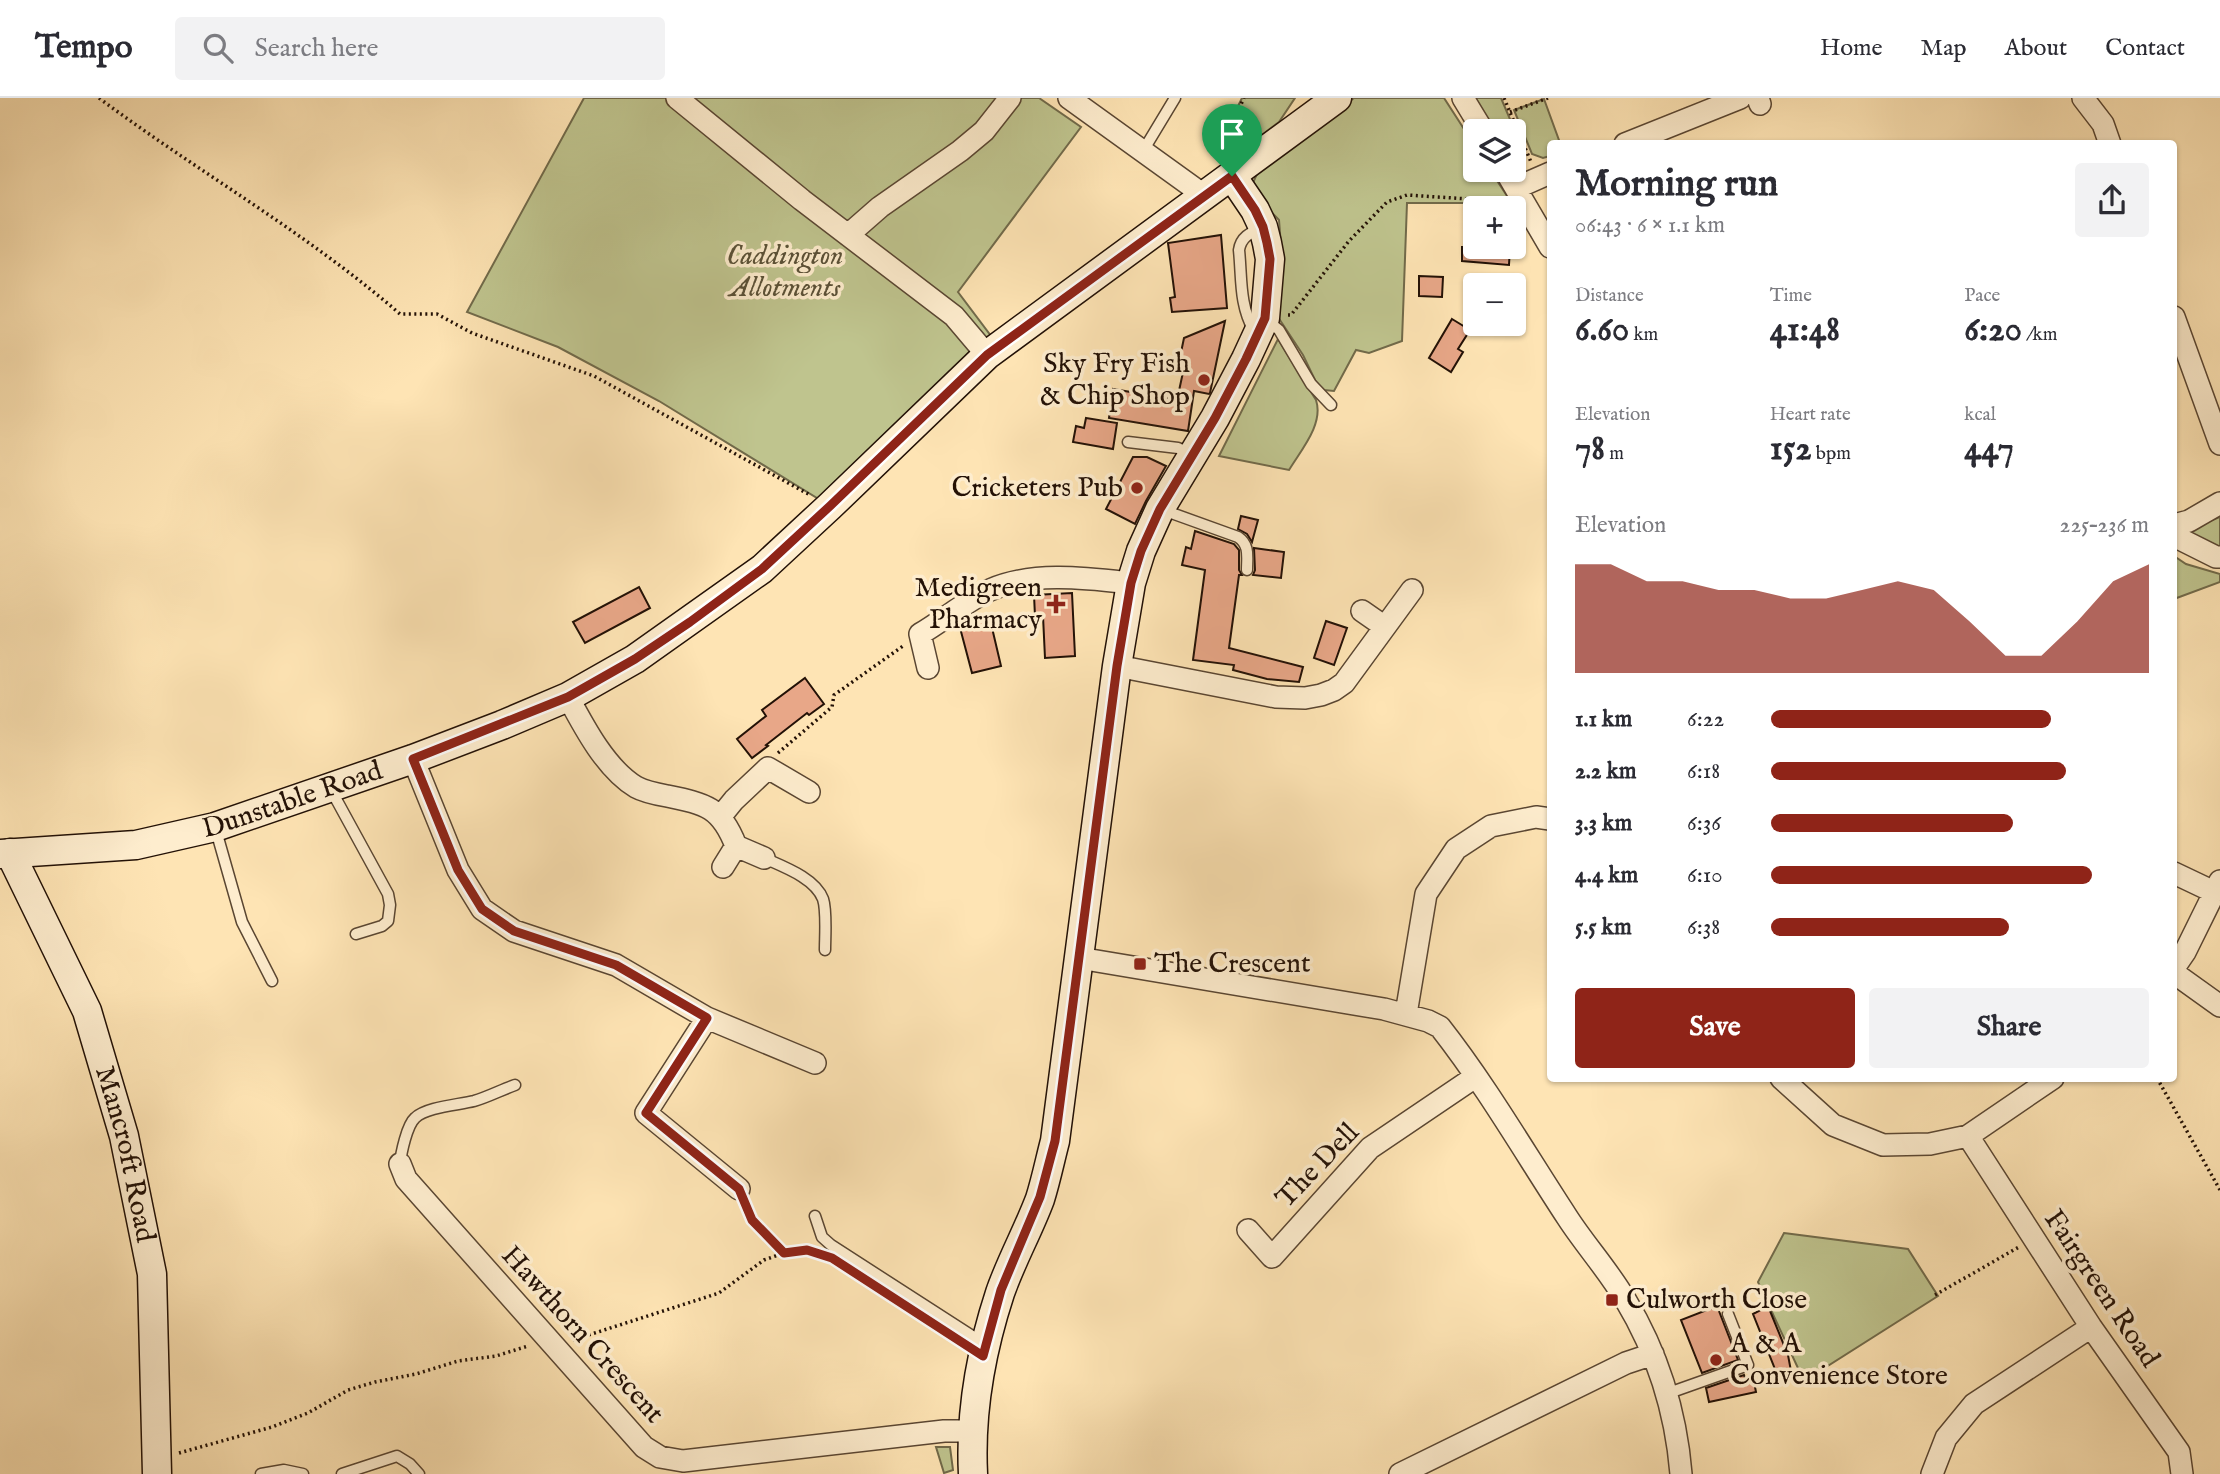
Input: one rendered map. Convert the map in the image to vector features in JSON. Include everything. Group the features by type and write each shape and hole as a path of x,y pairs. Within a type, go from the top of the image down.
{"street":[{"path":"677,98 954,316 987,355"},
{"path":"848,235 984,131 1010,98"},
{"path":"1069,98 1205,196"},
{"path":"1463,98 1476,119"},
{"path":"2083,98 2103,124 2109,140"},
{"name":"Dunstable Road","path":"5,853 136,845 215,827 413,759 568,697 635,659 762,569 987,355 1333,99"},
{"path":"1637,140 1753,100"},
{"path":"973,1474 973,1431 985,1345 1001,1290 1040,1197 1055,1141 1117,666 1131,583 1141,551 1160,509 1215,418 1261,327 1270,259 1263,227 1235,173"},
{"path":"1544,176 1516,188 1547,242"},
{"path":"2177,325 2220,444"},
{"path":"2177,524 2189,522 2220,503"},
{"path":"2177,538 2220,557"},
{"path":"928,668 920,634 990,590 1027,580 1078,578 1131,583"},
{"path":"1117,666 1276,697 1313,696 1334,690 1344,683 1412,590"},
{"path":"1362,611 1385,627"},
{"path":"568,697 586,730 621,776 649,793 707,807 721,816 736,846 764,858"},
{"path":"413,759 458,870 482,909 514,931 616,965 707,1018 815,1063"},
{"path":"721,816 772,761 809,792"},
{"path":"1406,1014 1426,894 1456,849 1491,826 1536,817 1547,819"},
{"path":"723,867 736,846"},
{"name":"Mancroft Road","path":"5,853 87,1011 124,1136 152,1274 157,1467"},
{"path":"2177,874 2217,886 2177,966"},
{"path":"1079,958 1406,1014 1440,1027 1521,1144 1567,1220 1625,1298 1653,1354 1672,1412 1681,1474"},
{"path":"2177,973 2220,1006"},
{"path":"707,1018 637,1108 739,1189"},
{"name":"The Dell","path":"1248,1230 1272,1256 1370,1148 1475,1077"},
{"path":"1774,1082 1833,1125 1882,1145 1930,1144 1968,1136 2047,1082"},
{"name":"Fairgreen Road","path":"1968,1136 2091,1327 2179,1452 2182,1474"},
{"name":"Hawthorn Crescent","path":"400,1164 406,1179 652,1453 669,1460 682,1461 944,1431 973,1431"},
{"path":"1932,1474 1947,1437 1974,1404 2091,1327"},
{"path":"1399,1474 1626,1363 1653,1354"}],"lane":[{"path":"1143,151 1175,98"},
{"path":"1261,327 1279,330 1304,374 1331,405"},
{"path":"1128,442 1178,448 1193,455"},
{"path":"1160,509 1238,537 1245,542 1247,548 1247,570"},
{"path":"330,788 388,894 390,905 388,921 382,926 356,934"},
{"path":"215,827 242,922 272,981"},
{"path":"764,858 790,870 814,886 819,893 824,901 825,950"},
{"path":"400,1164 409,1125 414,1118 477,1100 515,1085"},
{"path":"815,1216 822,1237 831,1245 985,1345"},
{"path":"1666,1394 1748,1365 1728,1314"},
{"path":"342,1474 397,1456 419,1474"},
{"path":"261,1474 284,1469 303,1474"}],"path":[{"path":"99,98 357,277 400,314 437,314 472,333 594,376 830,506"},
{"path":"1235,173 1217,155 1244,98"},
{"path":"1504,98 1544,176"},
{"path":"1509,112 1548,98"},
{"path":"1261,327 1291,315 1349,241 1387,202 1407,195 1497,201 1516,188"},
{"path":"772,761 832,707 834,695 920,634"},
{"path":"2159,1082 2220,1190"},
{"path":"739,1189 752,1220 784,1253"},
{"path":"1935,1295 2034,1239"},
{"path":"157,1467 218,1441 272,1427 308,1413 348,1390 457,1361 496,1356 548,1340 567,1342 719,1293 764,1261 784,1253 807,1250 820,1254"}],"green space":[{"name":"Caddington Allotments","path":"584,98 1039,98 1081,127 958,292 994,340 830,506 659,401 558,347 467,312"},
{"path":"1242,98 1295,98 1279,122 1225,163 1214,155"},
{"path":"1354,98 1444,98 1463,127 1463,182 1498,182 1507,196 1463,196 1463,203 1407,203 1402,341 1369,353 1356,350 1334,391 1324,390 1316,382 1303,355 1272,308 1271,278 1283,272 1279,220 1250,190 1259,169"},
{"path":"1474,98 1501,98 1510,119 1487,119"},
{"path":"1544,99 1559,140 1547,140 1547,157 1532,154 1526,139 1526,119 1518,119 1514,110"},
{"path":"1278,339 1316,400 1318,409 1310,436 1289,470 1219,456"},
{"path":"2220,517 2220,553 2185,531"},
{"path":"2177,558 2186,564 2220,574 2220,582 2177,598"},
{"path":"1784,1233 1908,1249 1938,1296 1804,1381 1758,1282"},
{"path":"936,1447 950,1447 953,1470 944,1473"}],"building":[{"path":"1221,235 1227,308 1172,312 1170,298 1175,297 1168,243"},
{"path":"1462,247 1463,259 1509,259 1509,265 1462,261"},
{"path":"1419,276 1443,277 1442,297 1419,296"},
{"path":"1452,319 1463,326 1463,336 1466,336 1458,349 1463,352 1451,372 1429,358"},
{"path":"1225,321 1210,393 1194,391 1188,431 1109,418 1113,389 1177,400 1185,363 1179,362 1184,338"},
{"path":"1086,418 1117,423 1113,449 1073,442 1076,426 1084,428"},
{"name":"Cricketers Pub","path":"1133,457 1147,457 1166,466 1135,524 1106,509"},
{"path":"1241,516 1258,520 1252,542 1247,534 1238,529"},
{"path":"1195,531 1234,544 1239,550 1239,570 1242,575 1239,575 1229,648 1303,667 1299,682 1267,679 1233,670 1234,665 1193,660 1205,570 1182,565 1186,547 1191,549"},
{"path":"1254,548 1284,552 1281,578 1253,575"},
{"path":"639,587 650,608 585,643 573,622"},
{"path":"1072,593 1075,656 1045,658 1043,616 1035,616 1034,595"},
{"path":"989,615 1001,666 972,673 959,624"},
{"path":"1326,621 1347,628 1334,665 1314,658"},
{"path":"805,678 824,704 809,715 807,713 752,758 737,739 766,716 762,710"},
{"path":"1717,1306 1738,1360 1702,1373 1681,1320"},
{"path":"1768,1306 1788,1355 1791,1371 1777,1374 1753,1314"},
{"path":"1744,1375 1745,1378 1753,1377 1756,1392 1709,1402 1706,1388"}],"place":[{"name":"Sky Fry Fish & Chip Shop","path":"1204,380"},
{"name":"Cricketers Pub","path":"1137,488"},
{"name":"Medigreen Pharmacy","path":"1056,604"},
{"name":"The Crescent","path":"1140,964"},
{"name":"Culworth Close","path":"1612,1300"},
{"name":"A & A Convenience Store","path":"1716,1360"}],"route":[{"path":"1232,176 1255,210 1267,243 1270,259 1265,318 1215,418 1160,509 1141,551 1131,583 1117,666 1055,1141 1040,1197 1001,1290 983,1356 832,1258 807,1250 784,1253 752,1220 739,1189 646,1113 707,1018 616,965 514,931 482,909 458,870 413,759 568,697 635,659 690,622 762,569 987,355 1232,176"}]}
